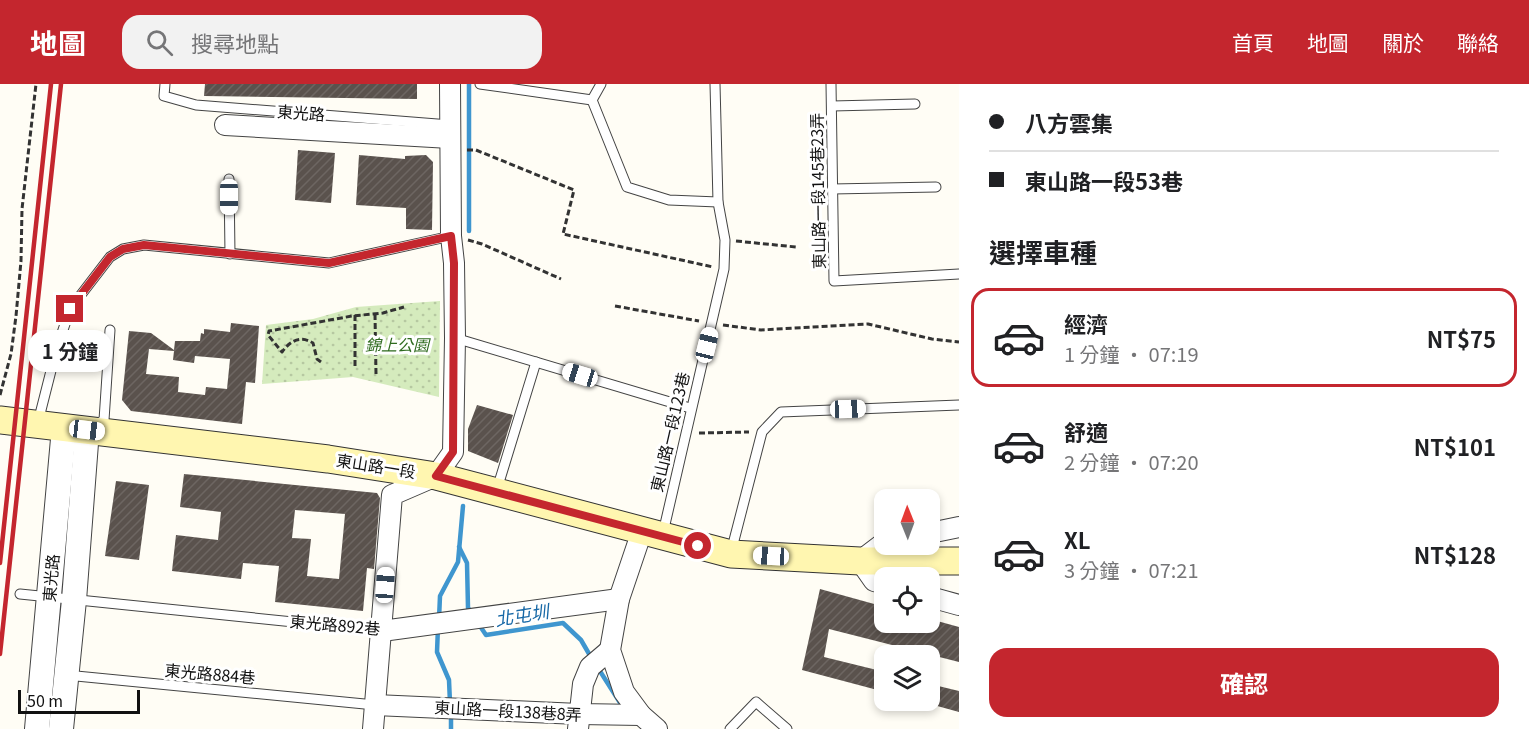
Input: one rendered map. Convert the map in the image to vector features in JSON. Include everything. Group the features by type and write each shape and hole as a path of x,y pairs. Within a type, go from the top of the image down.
{"main road":[{"name":"東山路一段","path":"0,420 328,459 436,476 731,554 860,561 959,561"}],"street":[{"path":"373,729 392,495 436,476 453,452 455,338 454,263 451,236 450,84"},
{"path":"225,125 450,137"},
{"name":"東光路","path":"61,729 50,597 75,429"},
{"name":"東光路","path":"37,729 55,674 74,600 75,429"},
{"path":"940,531 959,527"},
{"path":"652,534 619,599 610,650 624,692 641,715 657,729"},
{"path":"874,550 860,561 874,581"},
{"name":"東光路892巷","path":"381,631 619,599"},
{"path":"940,600 959,605"},
{"path":"578,722 583,684 590,667 610,650"},
{"name":"東山路一段138巷8弄","path":"375,705 578,722 641,715"}],"lane":[{"name":"東光路","path":"165,84 164,96 196,105 450,137"},
{"path":"480,84 592,100"},
{"path":"592,100 601,84"},
{"name":"東山路一段123巷","path":"652,534 685,433 724,269 725,240 718,202 715,84"},
{"name":"東山路一段145巷23弄","path":"831,84 834,281 959,273"},
{"path":"592,100 627,187 669,200 718,202"},
{"path":"832,106 915,104"},
{"path":"229,179 230,254"},
{"path":"832,189 936,187"},
{"path":"37,424 56,351 70,309 110,257 123,249 144,245 329,263 451,236"},
{"path":"75,429 104,420 110,330"},
{"path":"455,338 690,408"},
{"path":"496,491 536,362"},
{"path":"731,554 762,432 782,412 959,405"},
{"name":"東光路892巷","path":"20,594 381,631"},
{"name":"東光路884巷","path":"55,674 375,705"},
{"path":"730,729 756,702 787,729"}],"path":[{"path":"0,395 11,354 16,316 23,198 36,84"},
{"path":"450,137 574,190 563,234 724,269"},
{"path":"451,236 482,244 561,279"},
{"path":"725,240 796,247"},
{"path":"615,306 712,324 761,330 868,324 932,339 959,342"},
{"path":"321,362 316,359 313,343 307,339 296,339 289,343 282,352 268,335 269,331 354,315 375,314 404,307"},
{"path":"375,314 376,374"},
{"path":"354,315 355,366"},
{"path":"685,433 762,432"}],"green space":[{"name":"錦上公園","path":"440,301 439,397 353,377 262,384 266,325 313,319 356,307"}],"building":[{"path":"205,84 417,84 417,99 204,96"},
{"path":"298,150 335,153 331,203 295,200"},
{"path":"359,155 405,159 405,156 426,155 433,162 432,230 406,229 406,208 356,205"},
{"path":"231,323 259,326 255,383 246,382 242,424 131,411 122,400 129,331 151,333 174,350 175,341 200,341 204,329 230,332","holes":["149,349 174,351 173,360 194,363 195,356 230,359 227,389 206,387 205,395 178,392 179,377 146,374"]},
{"path":"477,405 513,415 498,463 468,451 468,429"},
{"path":"184,474 377,493 380,498 374,569 367,568 363,611 275,602 279,566 243,563 241,579 172,571 176,535 218,540 221,512 180,507","holes":["295,510 345,514 339,579 307,576 311,539 292,538"]},
{"path":"116,481 149,485 139,560 105,556"},
{"path":"820,589 874,604 874,633 940,633 940,622 959,627 959,662 940,657 940,645 892,645 829,629 824,657 874,669 874,689 802,670"},
{"path":"940,686 959,691 959,712 940,707"}],"waterway":[{"path":"469,84 469,231"},
{"name":"北屯圳","path":"439,619 440,596 458,562 463,506"},
{"name":"北屯圳","path":"459,547 467,563 468,608 472,613"},
{"name":"北屯圳","path":"478,623 486,635 563,623 581,640 592,659"},
{"name":"北屯圳","path":"438,627 437,652 449,680 450,703"},
{"name":"北屯圳","path":"598,668 624,709"},
{"name":"北屯圳","path":"451,715 451,729"}],"railway":[{"path":"0,563 51,84"},
{"path":"0,654 61,84"}],"route":[{"path":"70,309 102,266 110,257 123,249 144,245 329,263 451,236 454,263 455,338 453,452 436,476 698,546"}]}
